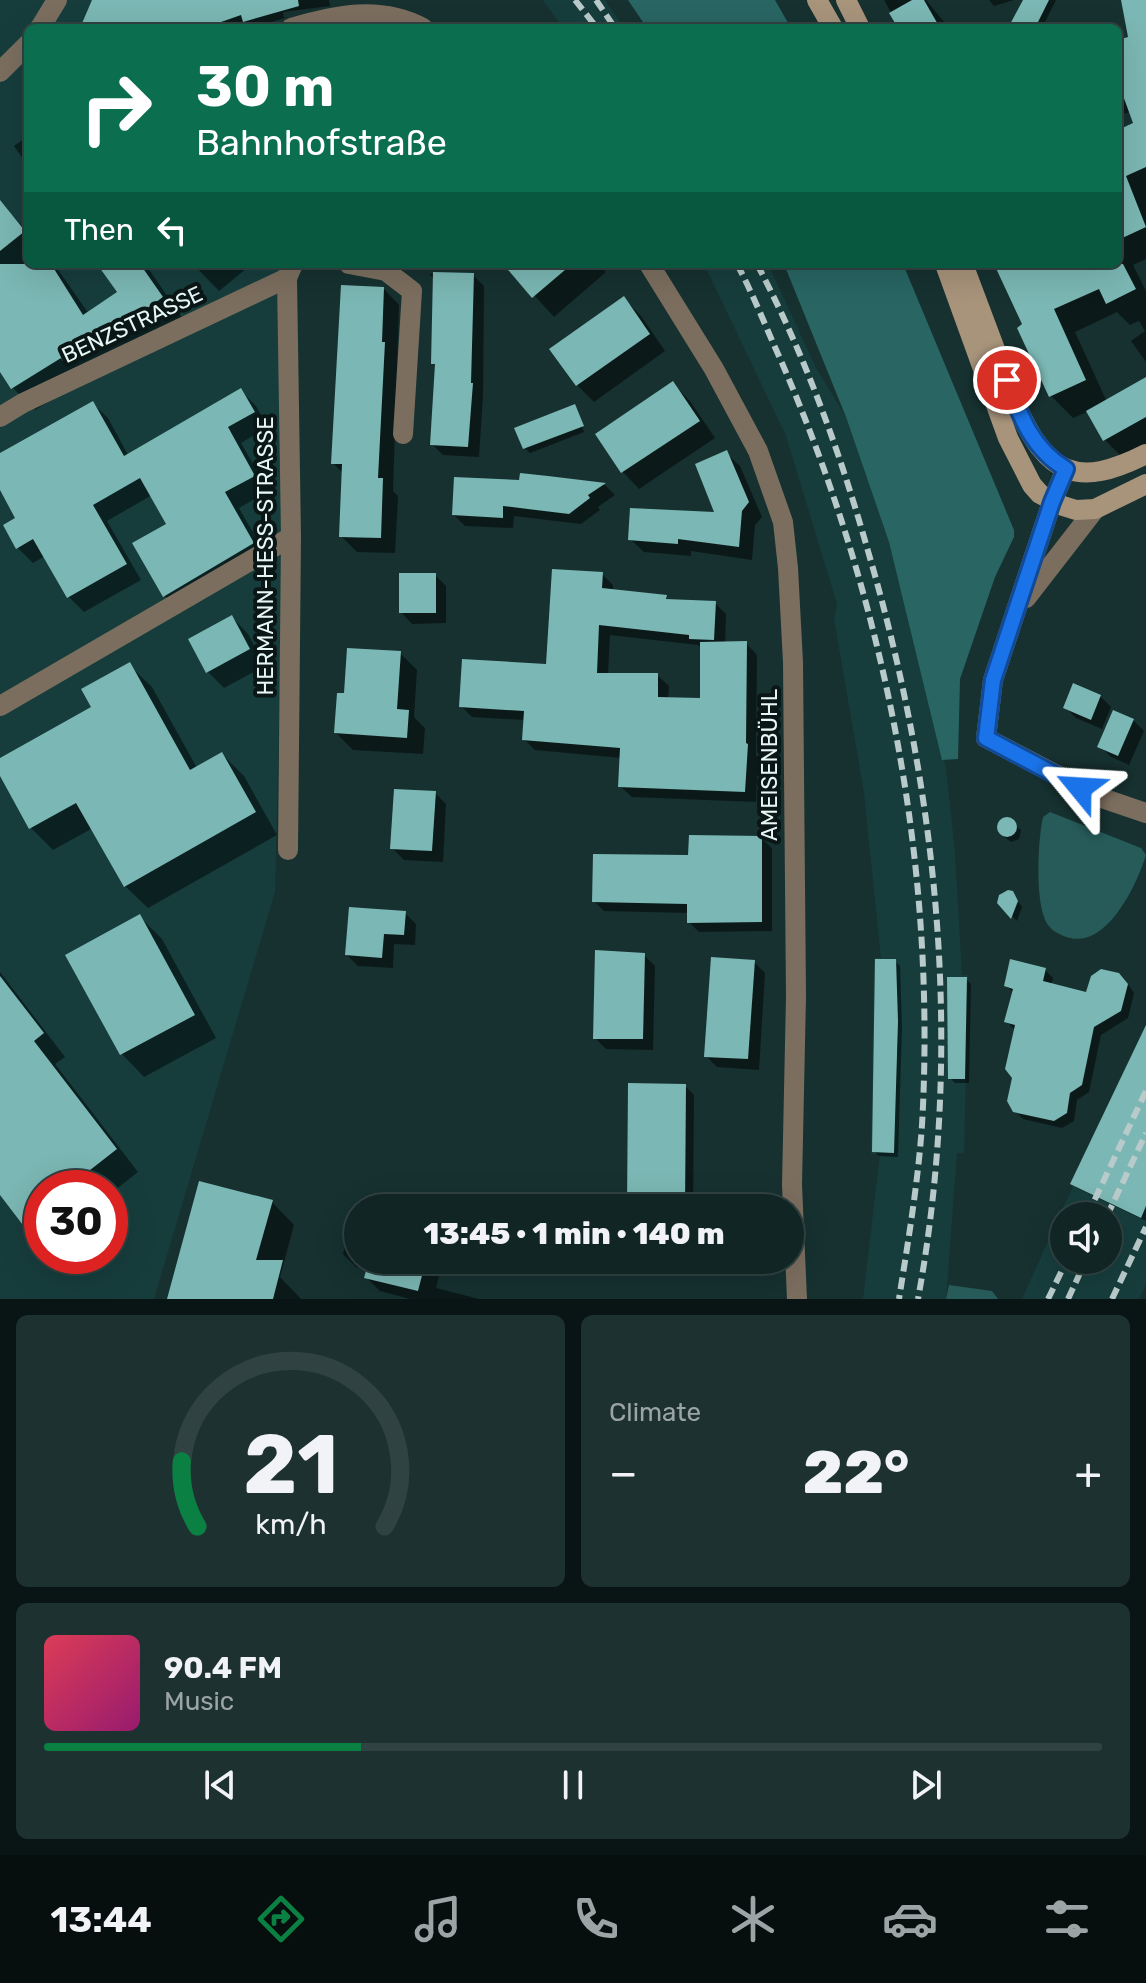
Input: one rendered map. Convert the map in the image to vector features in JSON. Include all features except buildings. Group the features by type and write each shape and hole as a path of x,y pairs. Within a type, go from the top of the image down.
{"street":[{"path":"42,24 57,0"},
{"path":"817,0 831,24"},
{"path":"846,0 858,24"},
{"path":"304,24 331,16 376,13 415,24"},
{"path":"0,72 24,48"},
{"path":"370,268 386,271 412,291 403,434"},
{"name":"AMEISENBÜHL","path":"651,268 714,369 758,451 783,522 793,662 796,996 792,1185 797,1299"},
{"path":"946,268 1008,438 1032,485 1052,502 1076,510 1095,509 1146,484"},
{"path":"965,268 1025,427 1041,450 1066,469 1082,473 1105,472 1146,454"},
{"name":"BENZSTRASSE","path":"0,417 290,271"},
{"name":"HERMANN-HESS-STRASSE","path":"288,850 290,271"},
{"path":"1066,469 1052,502 993,680 986,738 1099,797 1146,813"},
{"path":"1016,610 1095,509"},
{"path":"0,706 291,537"}],"shaded area":[{"path":"0,0 148,0 153,24 24,24 24,268 290,268 275,892 154,1299 0,1299"},
{"path":"543,0 605,0 621,24 560,24"},
{"path":"628,0 775,0 789,24 644,24"},
{"path":"706,268 770,268 816,368 846,417 889,542 946,768 955,853 962,975 968,975 964,1153 957,1153 946,1299 863,1299 880,1154 871,1154 874,958 881,958 864,793 834,619 837,604 786,436"},
{"path":"786,268 905,268 1014,530 960,679 958,759 942,760 889,542 846,417"},
{"path":"1050,812 1141,848 1146,855 1119,911 1097,933 1084,938 1058,934 1044,917 1039,889 1039,856 1043,817"},
{"path":"1146,1038 1146,1284 1139,1299 1022,1299 1050,1237 1050,1274 1122,1274 1122,1202 1066,1202"},
{"path":"949,1285 992,1291 998,1299 946,1299"}],"railway":[{"path":"575,0 594,24"},
{"path":"596,0 612,24"},
{"path":"739,268 818,453 849,546 876,640 896,736 911,832 921,930 925,1027 922,1125 899,1299"},
{"path":"759,268 806,369 857,514 892,643 912,735 927,829 937,922 941,1017 940,1111 932,1205 918,1299"},
{"path":"1094,1202 1146,1091"},
{"path":"1114,1202 1146,1133"},
{"path":"1112,1299 1146,1227"},
{"path":"1048,1299 1060,1274"},
{"path":"1068,1299 1080,1274"}],"route":[{"path":"1007,380 1025,427 1041,450 1066,469 1052,502 993,680 986,738 1080,788"}]}
